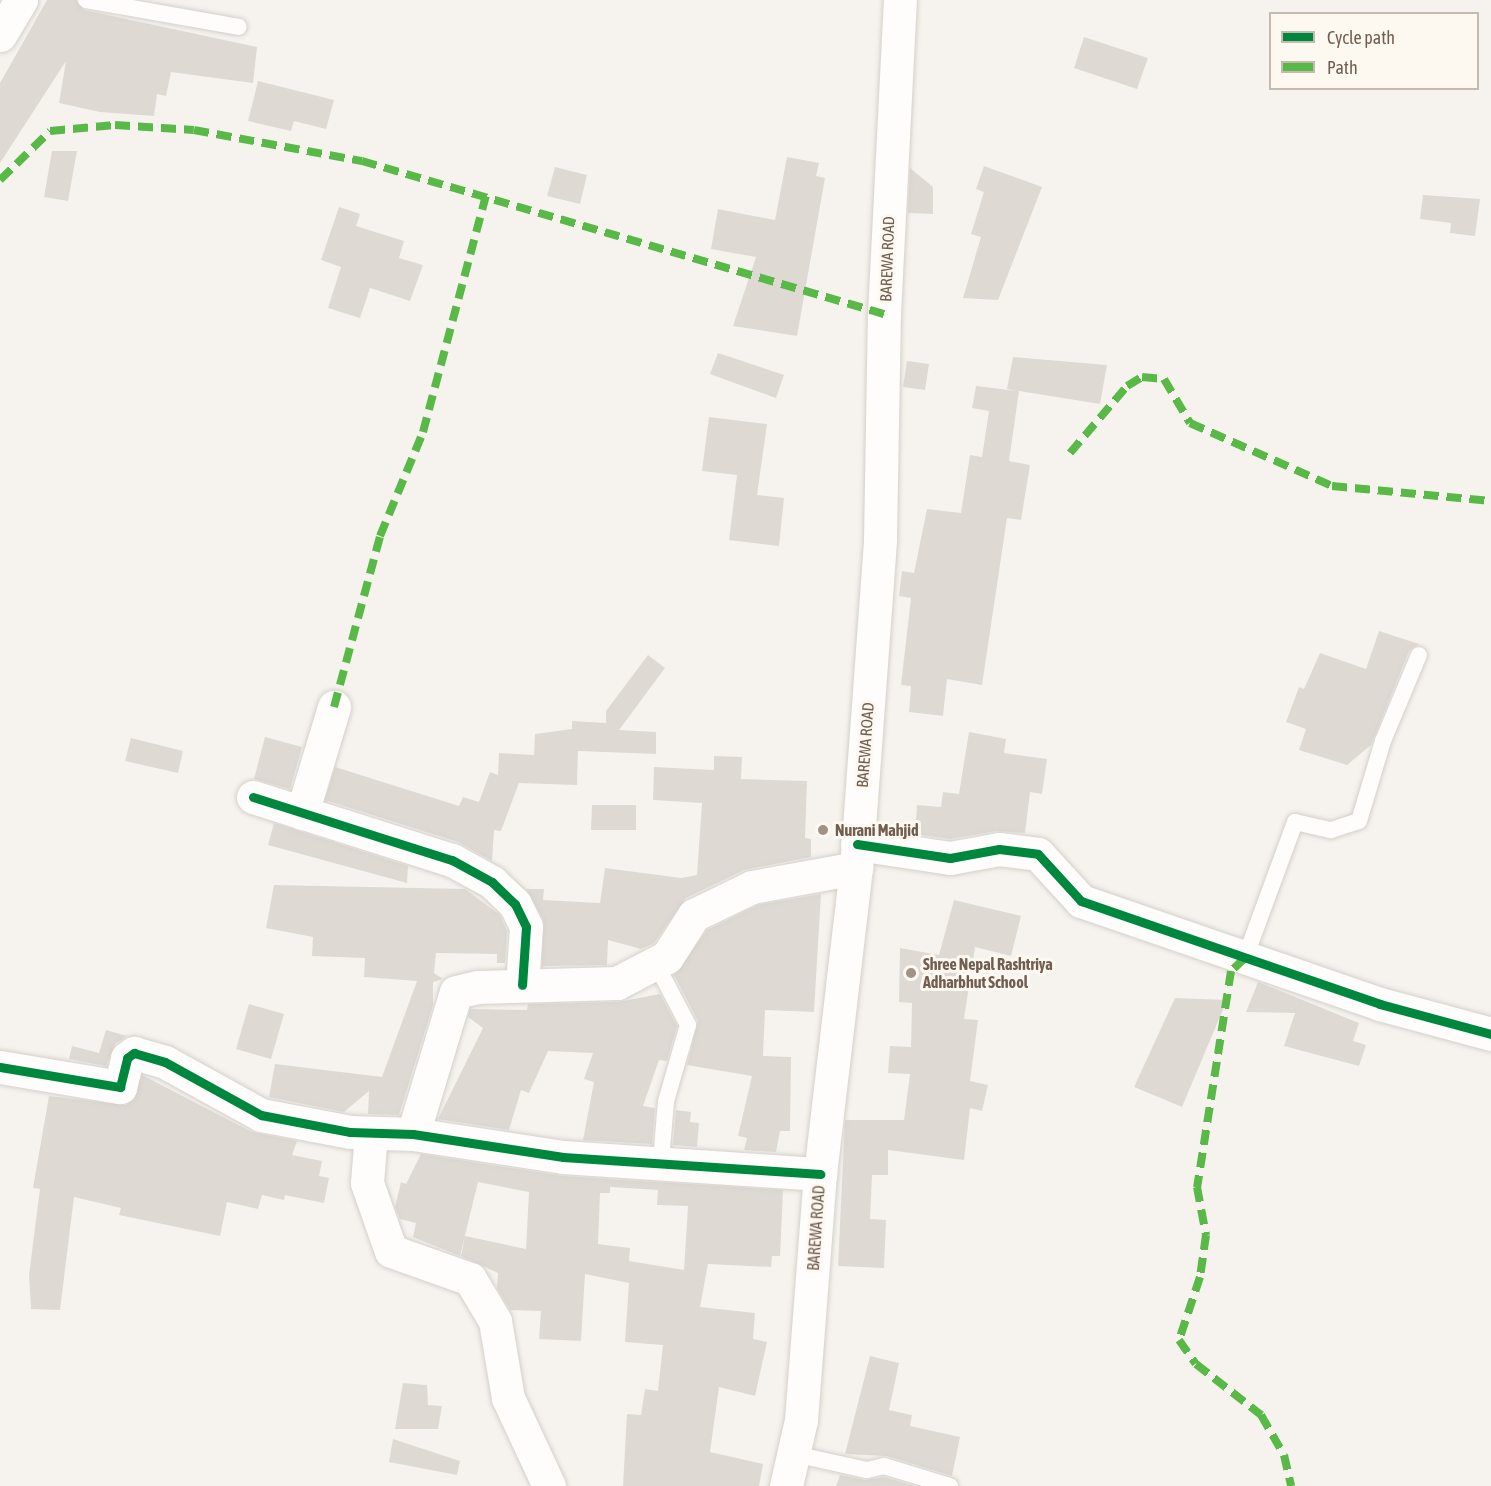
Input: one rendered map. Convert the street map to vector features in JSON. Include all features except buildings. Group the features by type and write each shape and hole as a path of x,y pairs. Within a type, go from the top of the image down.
{"street":[{"path":"0,34 21,0"},
{"name":"BAREWA ROAD","path":"786,1486 801,1420 820,1174 856,856 880,539 884,315 900,0"},
{"path":"302,813 334,707"},
{"path":"253,797 452,860 492,882 515,904 526,927 522,985"},
{"path":"412,1134 456,992 522,985 617,983 667,957 694,915 752,887 856,856 950,858 999,849 1038,854 1081,901 1245,958 1491,1034"},
{"path":"0,1067 120,1087 127,1058 134,1053 165,1062 261,1115 371,1133 412,1134 563,1157 661,1161 820,1174"},
{"path":"371,1133 366,1183 391,1251 443,1265 470,1279 495,1321 508,1398 549,1486"}],"lane":[{"path":"86,0 239,27"},
{"path":"1245,958 1295,822 1331,830 1359,821 1383,741 1419,655"},
{"path":"656,964 688,1025 666,1101 661,1161"},
{"path":"794,1454 867,1470 884,1466 950,1486"}],"marked path":[{"path":"0,180 50,131 115,125 194,130 362,161 884,314"},
{"path":"334,707 380,536 423,432 486,196"},
{"path":"1070,453 1127,386 1142,377 1164,379 1190,423 1332,486 1491,501"},
{"path":"1245,958 1231,971 1197,1187 1206,1235 1200,1277 1179,1340 1196,1364 1261,1415 1284,1455 1291,1486"}],"cycle path":[{"path":"253,797 452,860 492,882 515,904 526,927 522,985"},
{"path":"857,844 950,858 999,849 1038,854 1081,901 1380,1004 1491,1034"},
{"path":"0,1067 120,1087 127,1058 134,1053 165,1062 261,1115 350,1132 413,1134 563,1157 820,1174"}],"place":[{"name":"Nurani Mahjid","path":"823,830"},
{"name":"Shree Nepal Rashtriya Adharbhut School","path":"911,973"}]}
